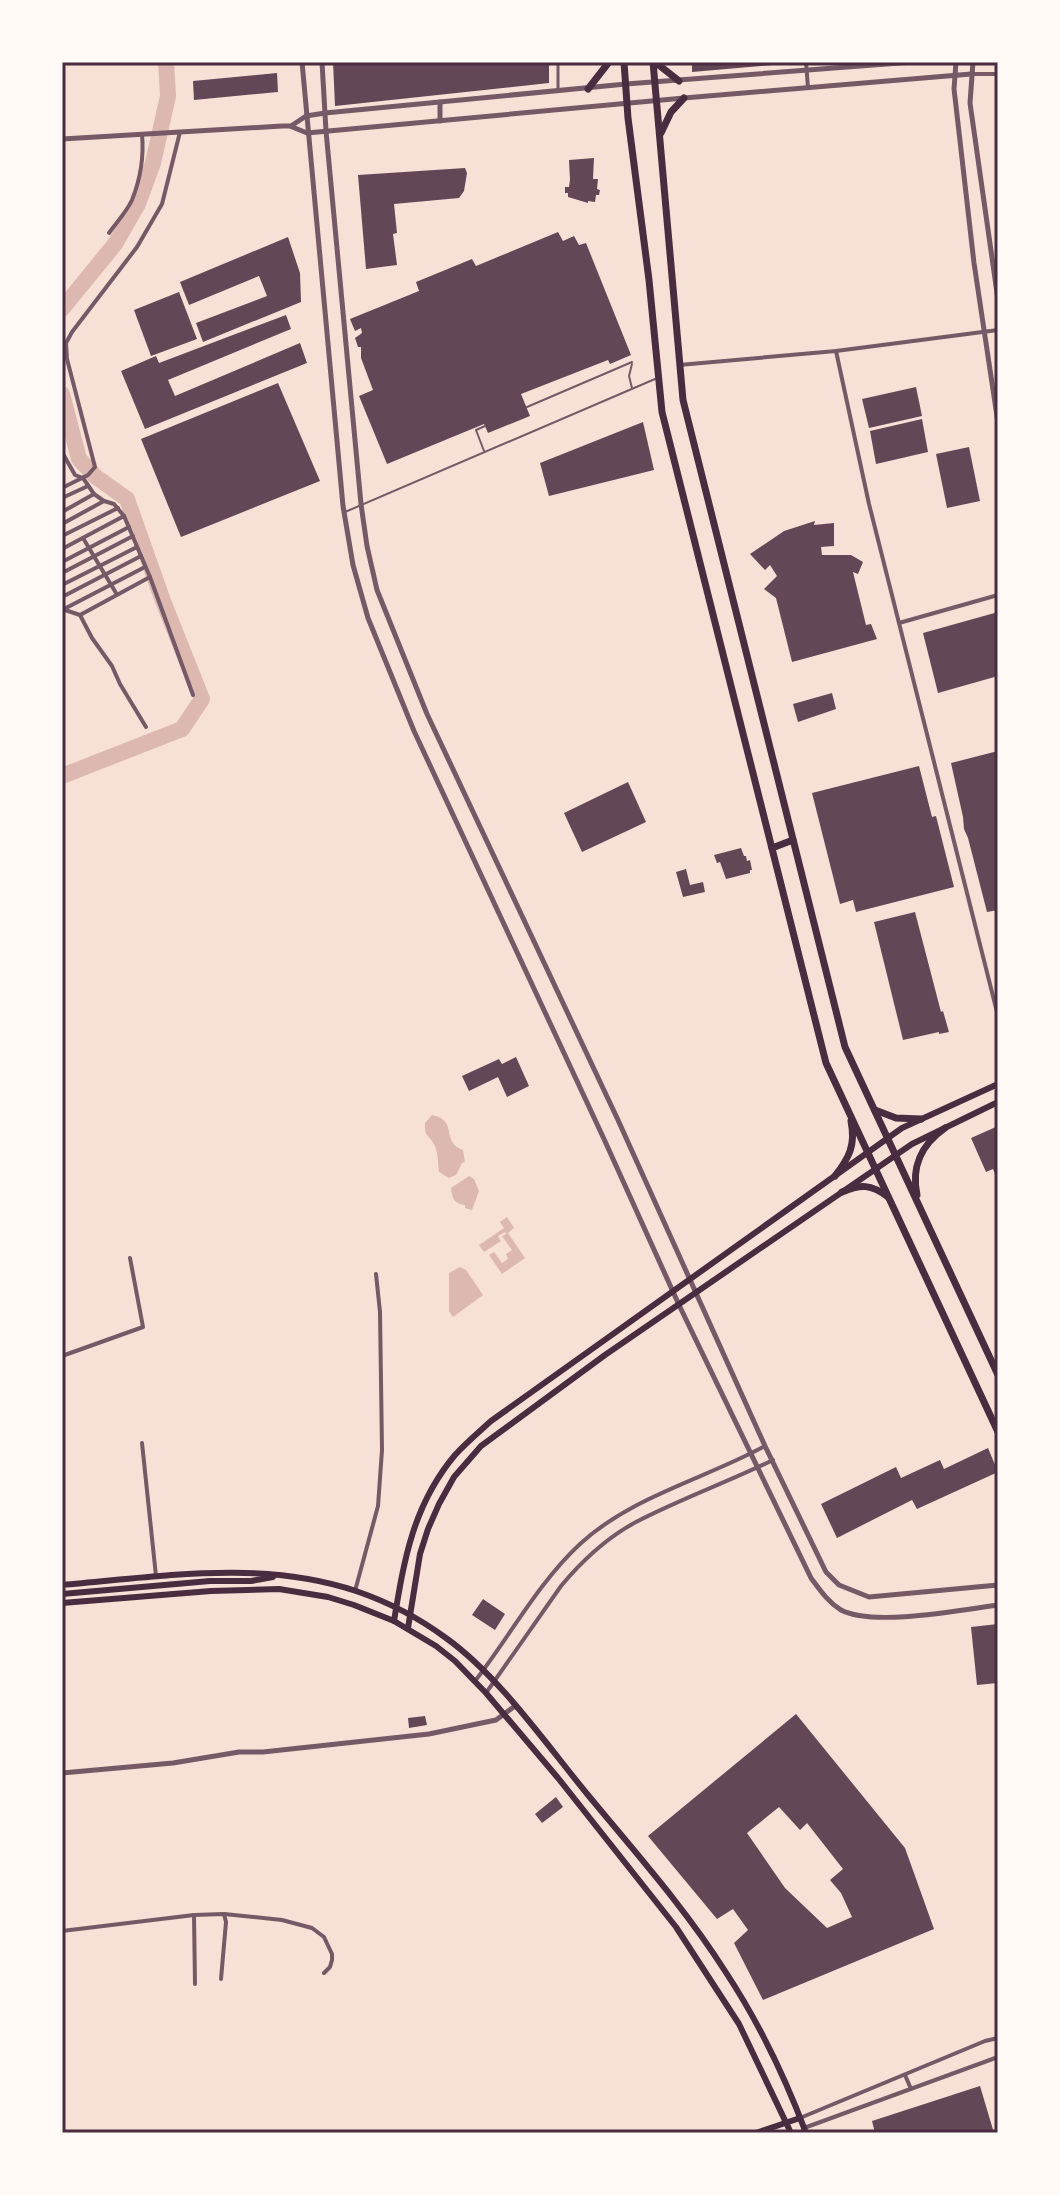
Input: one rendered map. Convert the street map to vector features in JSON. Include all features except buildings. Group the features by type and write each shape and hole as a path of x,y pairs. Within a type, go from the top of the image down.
{"highway":[{"path":"588,89 609,62"},
{"path":"624,62 626,104 649,280 662,412 826,1063 998,1432"},
{"path":"654,62 679,81"},
{"path":"654,62 683,400 845,1047 998,1375"},
{"path":"659,139 665,122 684,98"},
{"path":"772,848 793,840"},
{"path":"835,1176 849,1157 853,1145 847,1107"},
{"path":"873,1109 896,1118 921,1119"},
{"path":"920,1209 915,1185 916,1164 927,1144 945,1128"},
{"path":"842,1192 869,1185 891,1200"}],"main road":[{"path":"394,1621 414,1526 432,1490 457,1453 491,1421 902,1128 998,1084"},
{"path":"408,1628 420,1554 439,1504 454,1477 481,1446 605,1355 912,1144 998,1102"},
{"path":"518,1402 525,1412"},
{"path":"62,1585 210,1572 280,1575 321,1581 355,1591 410,1615 448,1639 515,1706 689,1919 740,1995 805,2131 792,2133 726,2002 655,1898 505,1715 455,1661 394,1621 342,1601 251,1581"},
{"path":"62,1594 210,1581 251,1581 280,1575"},
{"path":"62,1603 279,1589"},
{"path":"726,2002 740,1995"},
{"path":"756,2133 800,2118"}],"street":[{"path":"302,62 344,512 353,565 368,618 414,731 679,1305 811,1578 825,1597 842,1610 861,1616 888,1618 998,1605"},
{"path":"322,62 361,504 377,590 406,667 826,1572 839,1585 869,1597 998,1585"},
{"path":"558,62 558,91"},
{"path":"806,62 808,88"},
{"path":"290,126 306,116 325,113 626,84 913,62"},
{"path":"956,62 956,106 974,263 998,423"},
{"path":"973,62 970,103 998,300"},
{"path":"62,139 290,126 307,133 684,98 998,74"},
{"path":"440,102 440,121"},
{"path":"62,488 85,477 94,470 95,463 67,359 66,343 137,247 162,204 176,132"},
{"path":"109,233 131,202 139,174 142,134"},
{"path":"679,365 836,351 998,330"},
{"path":"836,351 869,504 998,1016"},
{"path":"62,452 75,475 85,477"},
{"path":"85,477 94,494 114,504 124,516 193,695"},
{"path":"62,498 88,486"},
{"path":"62,512 94,494"},
{"path":"62,524 104,501"},
{"path":"62,536 118,508"},
{"path":"62,549 124,516"},
{"path":"62,562 129,527"},
{"path":"62,573 133,536"},
{"path":"83,538 116,593"},
{"path":"62,585 137,547"},
{"path":"62,597 141,556"},
{"path":"63,609 145,567"},
{"path":"80,615 150,577"},
{"path":"899,623 998,595"},
{"path":"63,609 80,615 146,727"},
{"path":"62,1356 143,1327 130,1258"},
{"path":"355,1591 378,1506 382,1450 380,1312 376,1274"},
{"path":"142,1443 156,1577"},
{"path":"475,1681 550,1577 581,1543 628,1510 765,1446"},
{"path":"486,1693 561,1586 611,1539 635,1523 773,1460"},
{"path":"62,1773 429,1734 496,1720 515,1706"},
{"path":"221,1979 224,1914"},
{"path":"62,1931 194,1915 224,1914 282,1920 312,1928 324,1937 332,1954 330,1967 324,1973"},
{"path":"194,1915 195,1984"},
{"path":"800,2118 998,2038"},
{"path":"805,2131 998,2057"},
{"path":"905,2075 911,2089"}],"lane":[{"path":"527,407 632,362 629,376 632,390"},
{"path":"344,512 657,378"},
{"path":"485,426 476,430 485,452"}],"shaded area":[{"path":"432,1115 445,1121 452,1142 463,1150 465,1162 456,1175 449,1178 439,1172 436,1149 425,1131 425,1123"},
{"path":"469,1176 474,1179 479,1191 472,1210 456,1202 451,1188"},
{"path":"507,1217 514,1228 508,1233 525,1258 502,1274 489,1255 494,1252 502,1263 508,1259 506,1254 512,1250 502,1236 505,1232 498,1236 501,1241 484,1252 479,1245 504,1228 500,1222"},
{"path":"460,1267 466,1270 483,1295 453,1317 449,1311 449,1273"}],"waterway":[{"path":"62,309 115,244 138,204 153,163 168,96 166,62"},
{"path":"62,394 79,459 96,477 127,499 202,699 182,729 62,776"}]}
